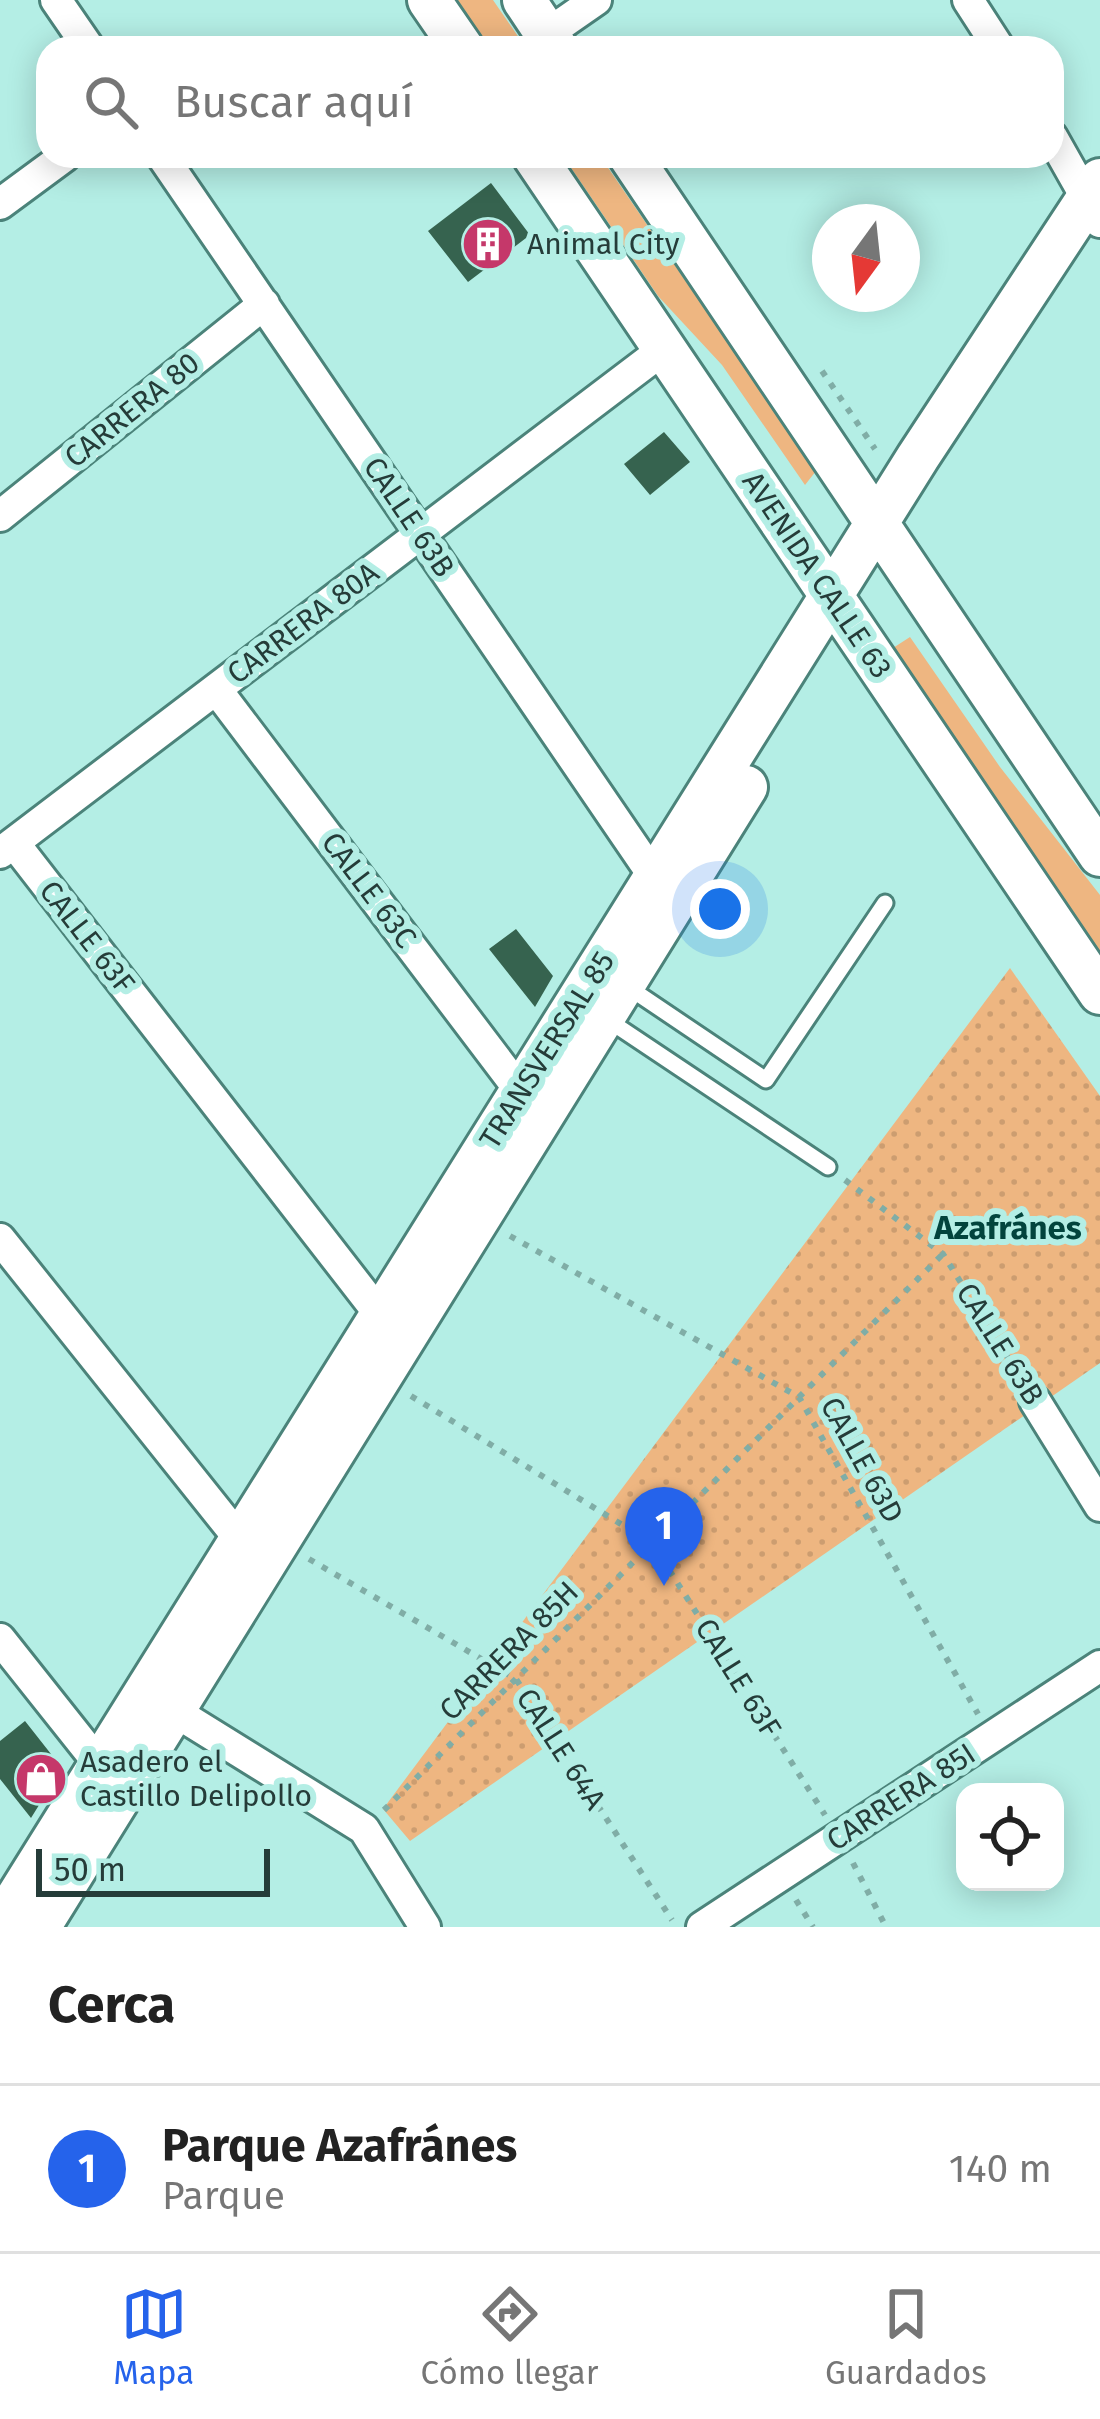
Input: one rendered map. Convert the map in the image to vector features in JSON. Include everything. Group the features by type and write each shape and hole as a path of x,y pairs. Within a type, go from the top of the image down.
{"street":[{"path":"56,0 80,36"},
{"path":"429,0 454,36"},
{"path":"542,27 596,0"},
{"path":"968,0 991,36"},
{"path":"1064,156 1097,207"},
{"path":"0,204 49,168"},
{"name":"CALLE 63B","path":"170,168 655,878"},
{"name":"AVENIDA CALLE 63","path":"542,168 1100,994"},
{"path":"638,168 1100,854"},
{"name":"TRANSVERSAL 85","path":"0,1925 126,1724 383,1378 485,1214 603,1001 885,534 1097,207"},
{"name":"CARRERA 80","path":"0,516 264,304"},
{"name":"CARRERA 80A","path":"7,848 664,349"},
{"name":"TRANSVERSAL 85","path":"55,1921 174,1711 381,1316 521,1092 603,1001 655,878 840,608"},
{"name":"CALLE 63C","path":"216,689 521,1092"},
{"name":"CALLE 63F","path":"7,848 381,1316"},
{"path":"0,1239 260,1541"},
{"name":"CALLE 63B","path":"1035,1401 1100,1506"},
{"path":"0,1639 100,1765"},
{"name":"CARRERA 85I","path":"702,1927 1100,1666"},
{"path":"174,1711 364,1829 425,1927"},
{"path":"55,1921 42,1893 46,1870 109,1771 126,1724"}],"lane":[{"path":"603,1001 766,1080 885,903"},
{"path":"603,1001 828,1167"}],"path":[{"name":"CALLE 63B","path":"828,1167 944,1254 1035,1401"},
{"name":"CALLE 63D","path":"485,1214 501,1231 799,1397 992,1738"},
{"name":"CARRERA 85H","path":"364,1829 944,1254"},
{"name":"CALLE 63F","path":"383,1378 652,1544 839,1837 886,1927"},
{"name":"CALLE 64A","path":"260,1541 516,1678 677,1927"}],"shaded area":[{"path":"456,0 493,0 518,36 481,36"},
{"path":"571,168 608,168 816,471 805,485 722,365 658,296"},
{"path":"910,637 1000,767 1100,895 1100,962 893,648"},
{"path":"1010,968 1100,1096 1100,1363 410,1841 383,1809"}],"building":[{"path":"491,183 530,235 468,282 428,231"},
{"path":"664,432 690,462 650,495 624,464"},
{"path":"516,929 553,976 535,1007 489,949"},
{"path":"25,1721 62,1768 31,1818 0,1779 0,1741"}],"place":[{"name":"Animal City","path":"488,244"},
{"name":"Parque Azafránes","path":"664,1586"},
{"name":"Asadero el Castillo Delipollo","path":"41,1779"}],"district":[{"name":"Azafránes","path":"1008,1228"}]}
